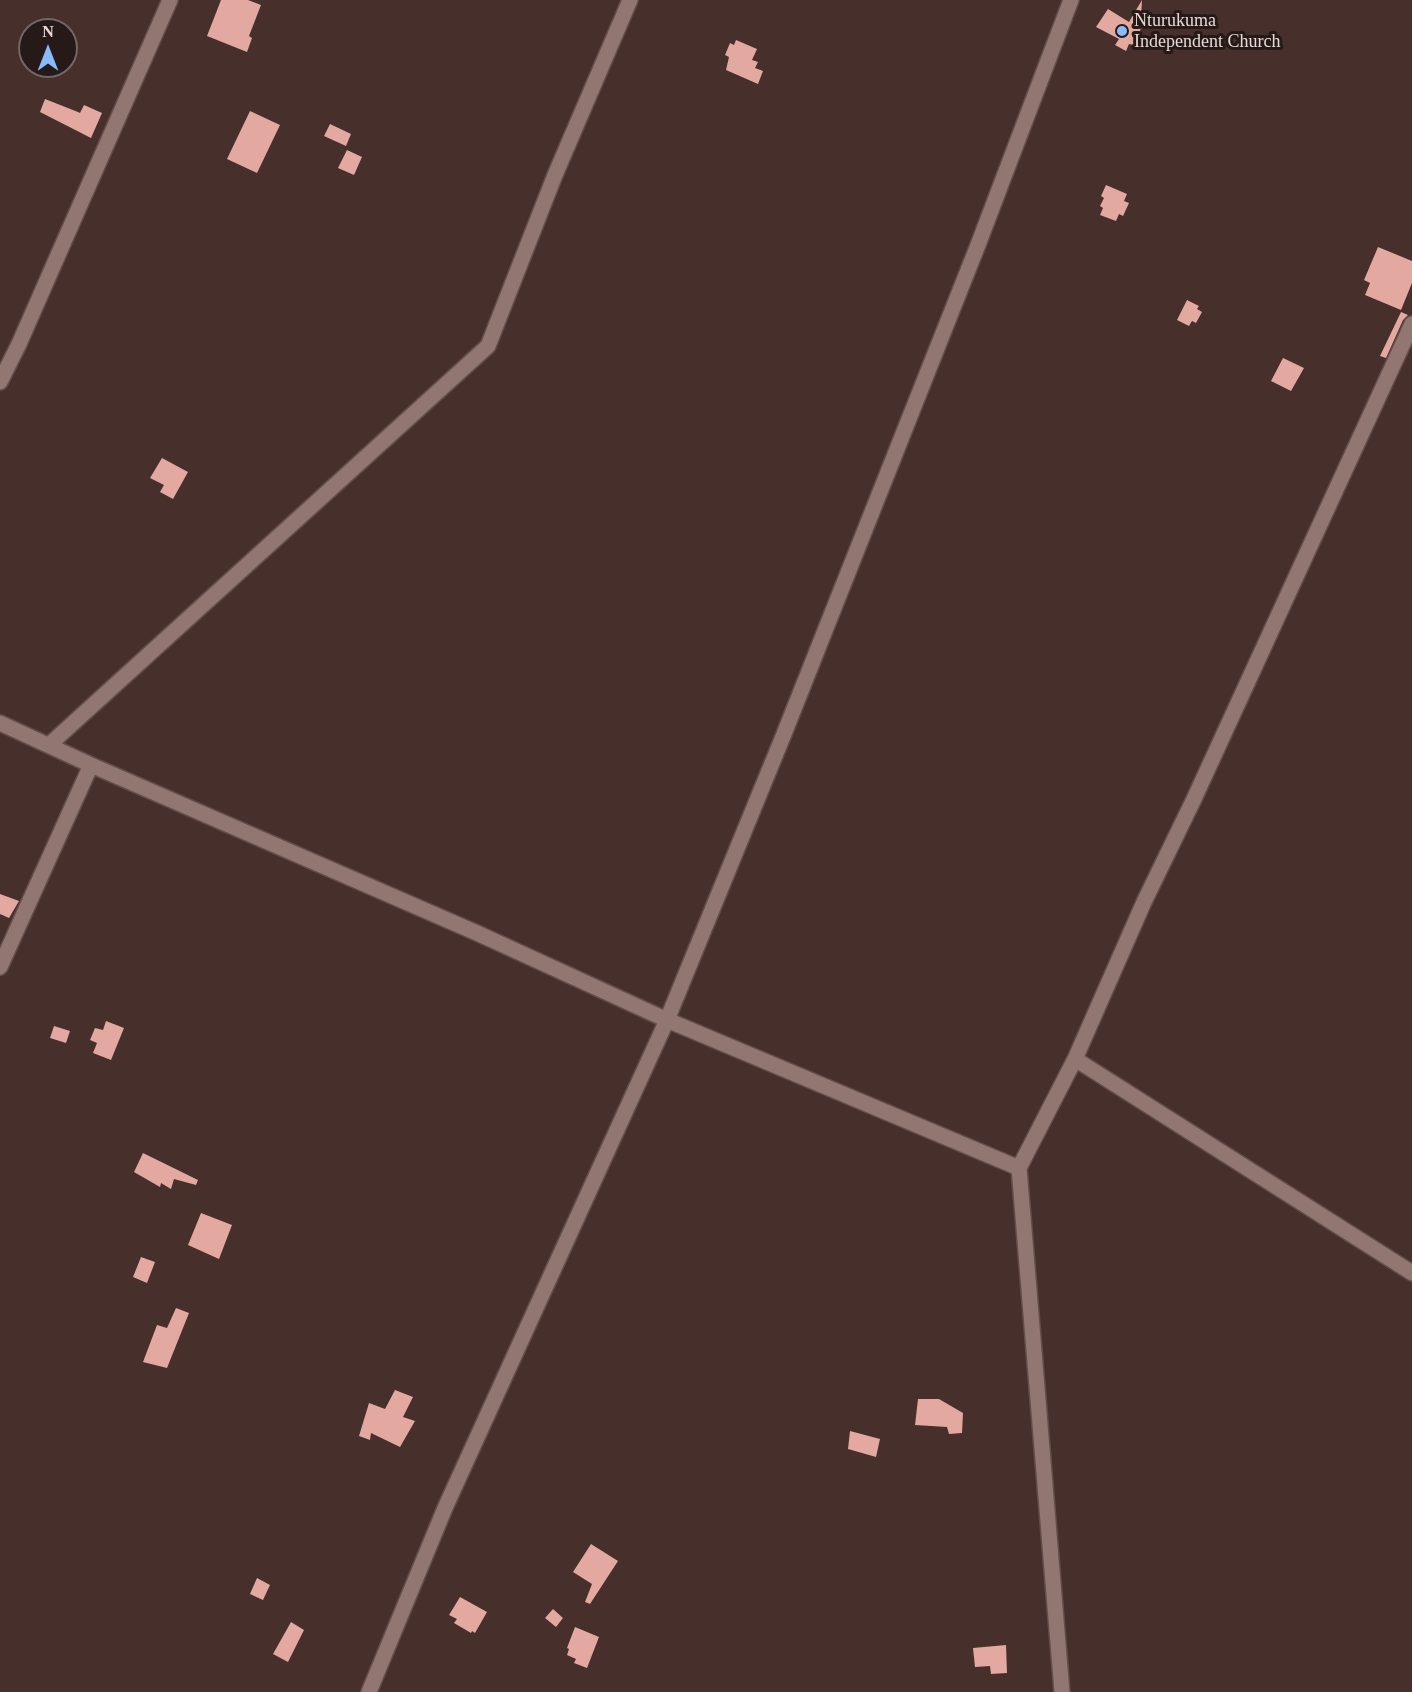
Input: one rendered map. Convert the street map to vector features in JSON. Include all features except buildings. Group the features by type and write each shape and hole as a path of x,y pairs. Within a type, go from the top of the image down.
{"street":[{"path":"0,382 19,344 170,0"},
{"path":"49,745 488,346 555,175 630,0"},
{"path":"369,1692 445,1508 667,1020 784,734 978,245 1071,0"},
{"path":"1062,1692 1019,1168 1075,1059 1144,902 1412,324"},
{"path":"0,723 477,933 667,1020 1019,1168"},
{"path":"0,967 91,765"},
{"path":"1075,1059 1412,1273"}],"place":[{"name":"Nturukuma Independent Church","path":"1122,31"}]}
